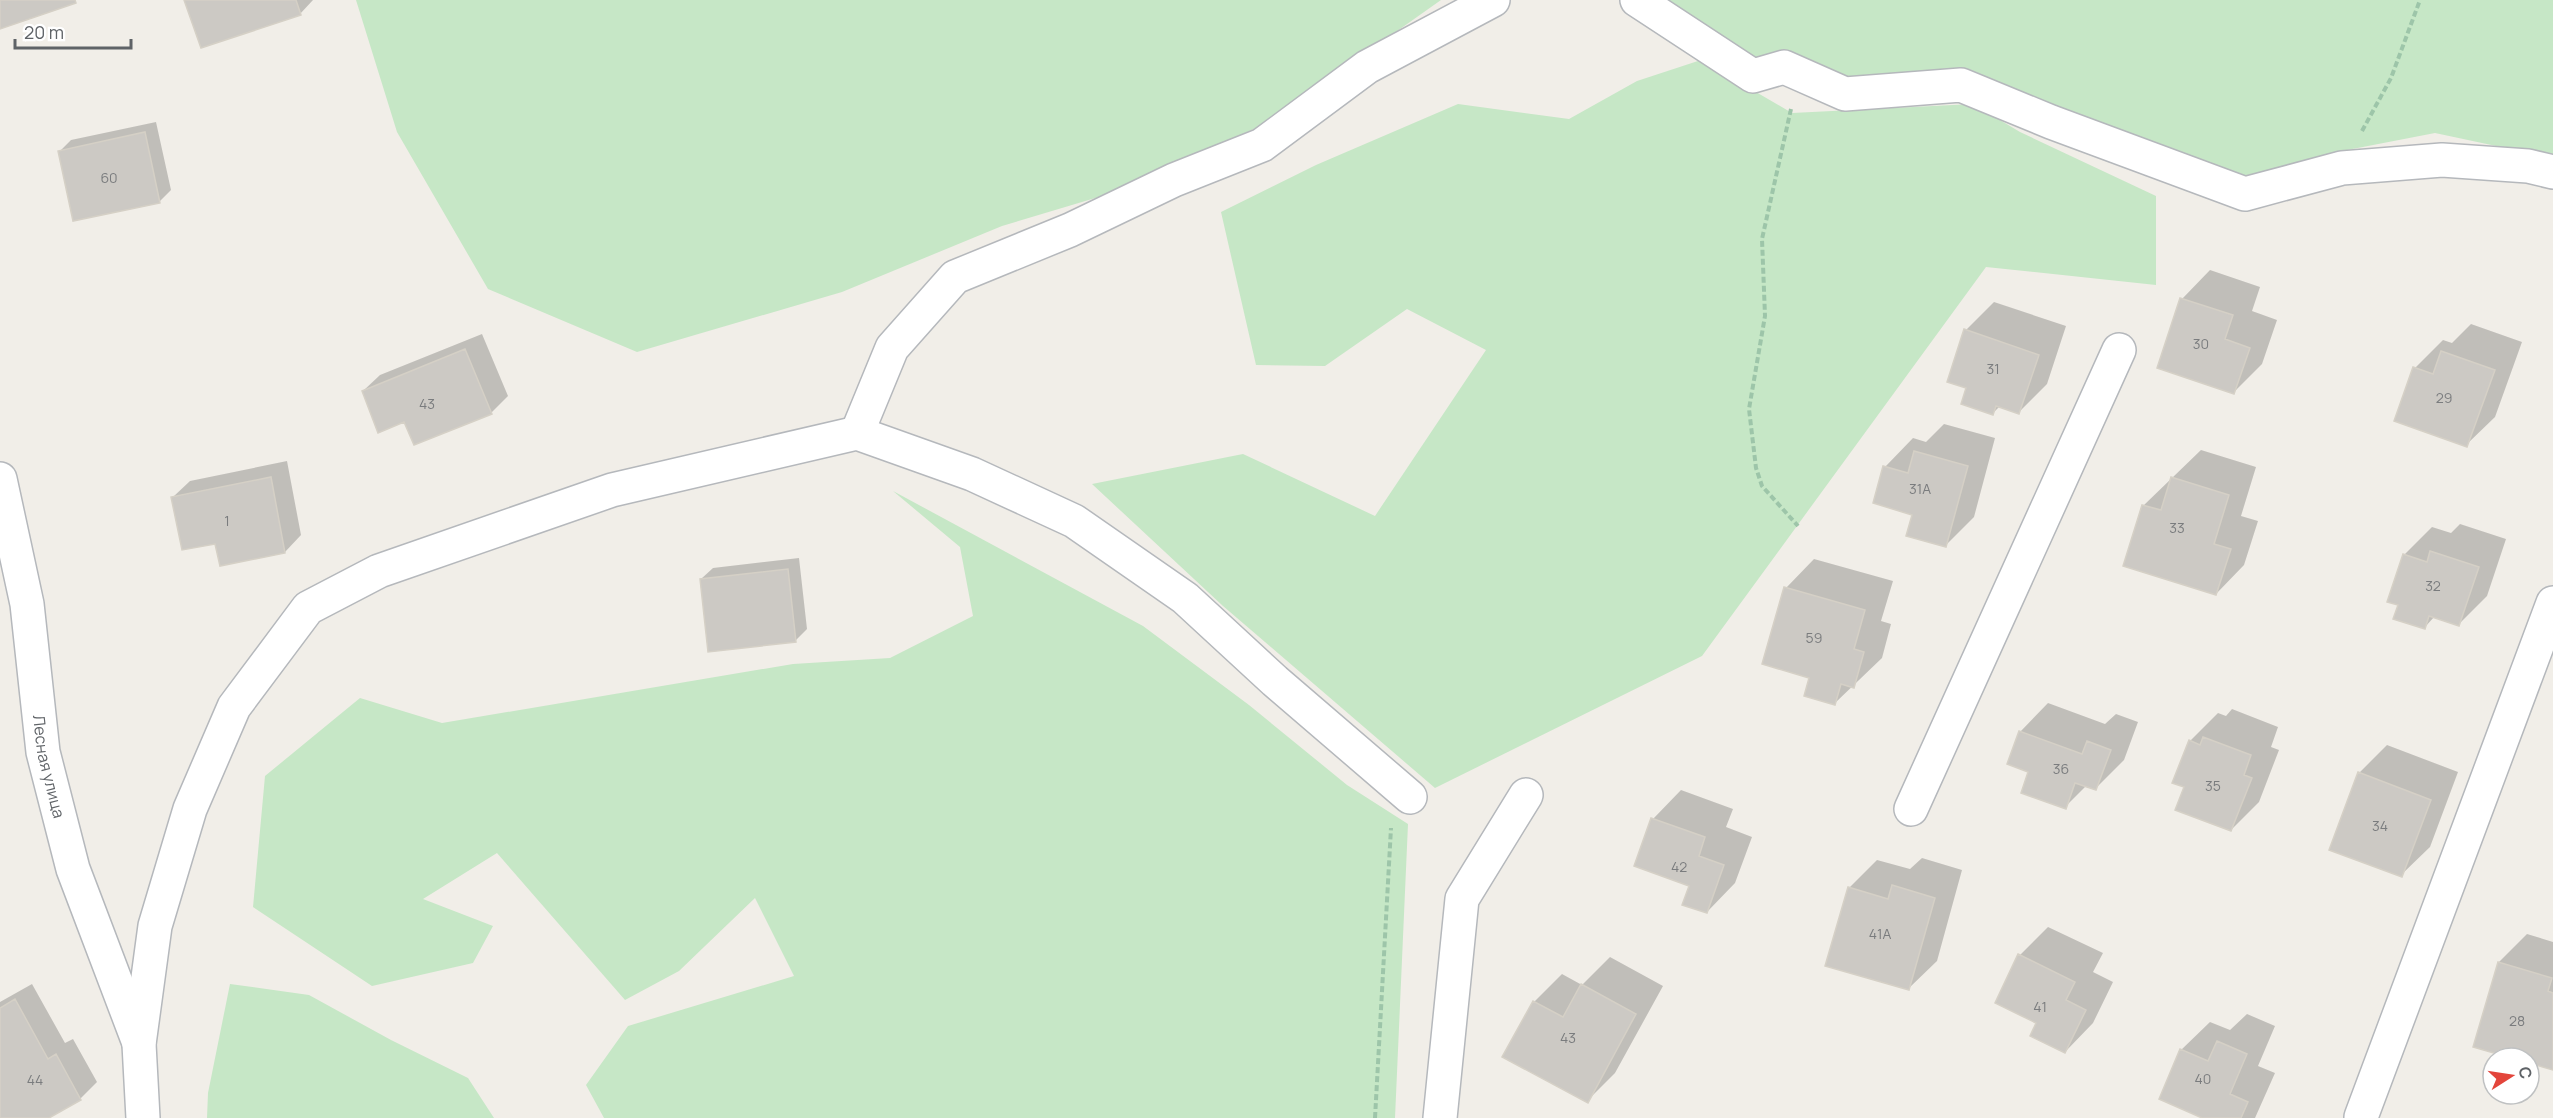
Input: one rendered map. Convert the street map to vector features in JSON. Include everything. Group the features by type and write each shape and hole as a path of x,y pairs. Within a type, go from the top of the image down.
{"street":[{"path":"857,433 892,348 955,277 1070,230 1174,180 1262,145 1367,67 1493,0"},
{"path":"1637,0 1753,76 1784,67 1845,94 1961,85 2051,122 2245,194 2342,168 2442,160 2528,166 2553,172"},
{"path":"1911,809 2119,350"},
{"path":"143,1118 140,1044 155,926 190,809 234,707 308,608 379,571 612,490 857,433 972,474 1074,521 1185,598 1275,681 1401,790"},
{"name":"Лесная улица","path":"0,479 27,604 43,752 73,869 102,950 140,1044"},
{"path":"2361,1117 2553,603"},
{"path":"1440,1118 1462,899 1526,795"}],"path":[{"path":"2342,168 2391,78 2420,0"},
{"path":"1784,67 1792,113 1762,239 1766,316 1749,409 1756,468 1762,486 1798,526"},
{"path":"1376,1118 1401,790"}],"green space":[{"path":"356,0 1441,0 1267,123 1112,193 1002,226 842,292 637,352 488,289 397,132"},
{"path":"1662,0 2553,0 2553,158 2435,133 2337,152 2241,181 2118,137 2058,107 1966,68 1849,79 1756,61"},
{"path":"1701,60 1792,113 1973,104 2020,132 2156,196 2156,285 1986,267 1702,656 1435,788 1223,606 1092,484 1243,454 1375,516 1486,350 1407,309 1325,366 1256,365 1221,212 1316,165 1458,104 1569,119 1637,81"},
{"path":"893,491 1143,626 1249,705 1347,785 1408,824 1395,1118 604,1118 586,1085 628,1026 794,976 755,898 679,971 625,1000 497,853 423,899 493,926 473,963 372,986 253,907 265,776 360,698 442,723 793,664 890,658 973,616 960,547"},
{"path":"230,984 309,995 391,1040 468,1078 494,1118 207,1118 208,1093"}],"building":[{"path":"0,0 75,0 76,3 0,29"},
{"path":"184,0 296,0 301,15 201,48"},
{"path":"145,132 160,203 73,221 58,151"},
{"path":"2180,298 2233,315 2225,339 2250,348 2234,394 2157,368"},
{"path":"1964,329 2039,355 2019,414 1996,406 1993,415 1961,404 1966,388 1947,382"},
{"path":"465,349 492,414 414,445 404,422 378,433 362,391"},
{"path":"2441,351 2495,370 2467,447 2394,421 2413,367 2433,374"},
{"path":"1914,451 1968,466 1946,547 1906,536 1912,515 1873,503 1883,466 1908,473"},
{"path":"271,477 285,553 220,566 215,544 182,550 171,497"},
{"path":"2171,477 2229,495 2214,544 2231,549 2216,595 2123,566 2142,505 2161,510"},
{"path":"2430,551 2479,567 2459,626 2429,616 2425,629 2393,619 2398,605 2387,602 2403,554 2427,562"},
{"path":"788,569 796,642 708,652 700,579"},
{"path":"1784,587 1865,610 1854,649 1864,652 1854,688 1841,684 1835,705 1804,696 1809,678 1762,664"},
{"path":"2019,731 2082,754 2087,741 2111,750 2096,790 2075,783 2066,809 2021,793 2028,772 2007,764"},
{"path":"2203,737 2251,755 2244,775 2252,778 2231,831 2175,810 2184,787 2172,783 2189,740 2200,745"},
{"path":"2358,772 2431,800 2402,877 2329,850"},
{"path":"1651,818 1705,837 1699,856 1724,865 1707,913 1682,905 1689,886 1634,866"},
{"path":"1892,885 1935,898 1909,990 1825,966 1848,887 1888,899"},
{"path":"2018,954 2075,982 2066,1000 2086,1010 2065,1053 2030,1036 2036,1023 1995,1003"},
{"path":"2498,962 2552,978 2548,991 2553,993 2553,1070 2541,1066 2541,1046 2481,1046 2481,1049 2473,1047"},
{"path":"1581,984 1636,1014 1588,1103 1502,1057 1533,1001 1563,1017"},
{"path":"15,999 48,1059 56,1054 81,1100 49,1118 0,1118 0,1008"},
{"path":"2217,1041 2247,1054 2230,1094 2248,1102 2241,1118 2202,1118 2159,1099 2180,1049 2208,1061"}]}
